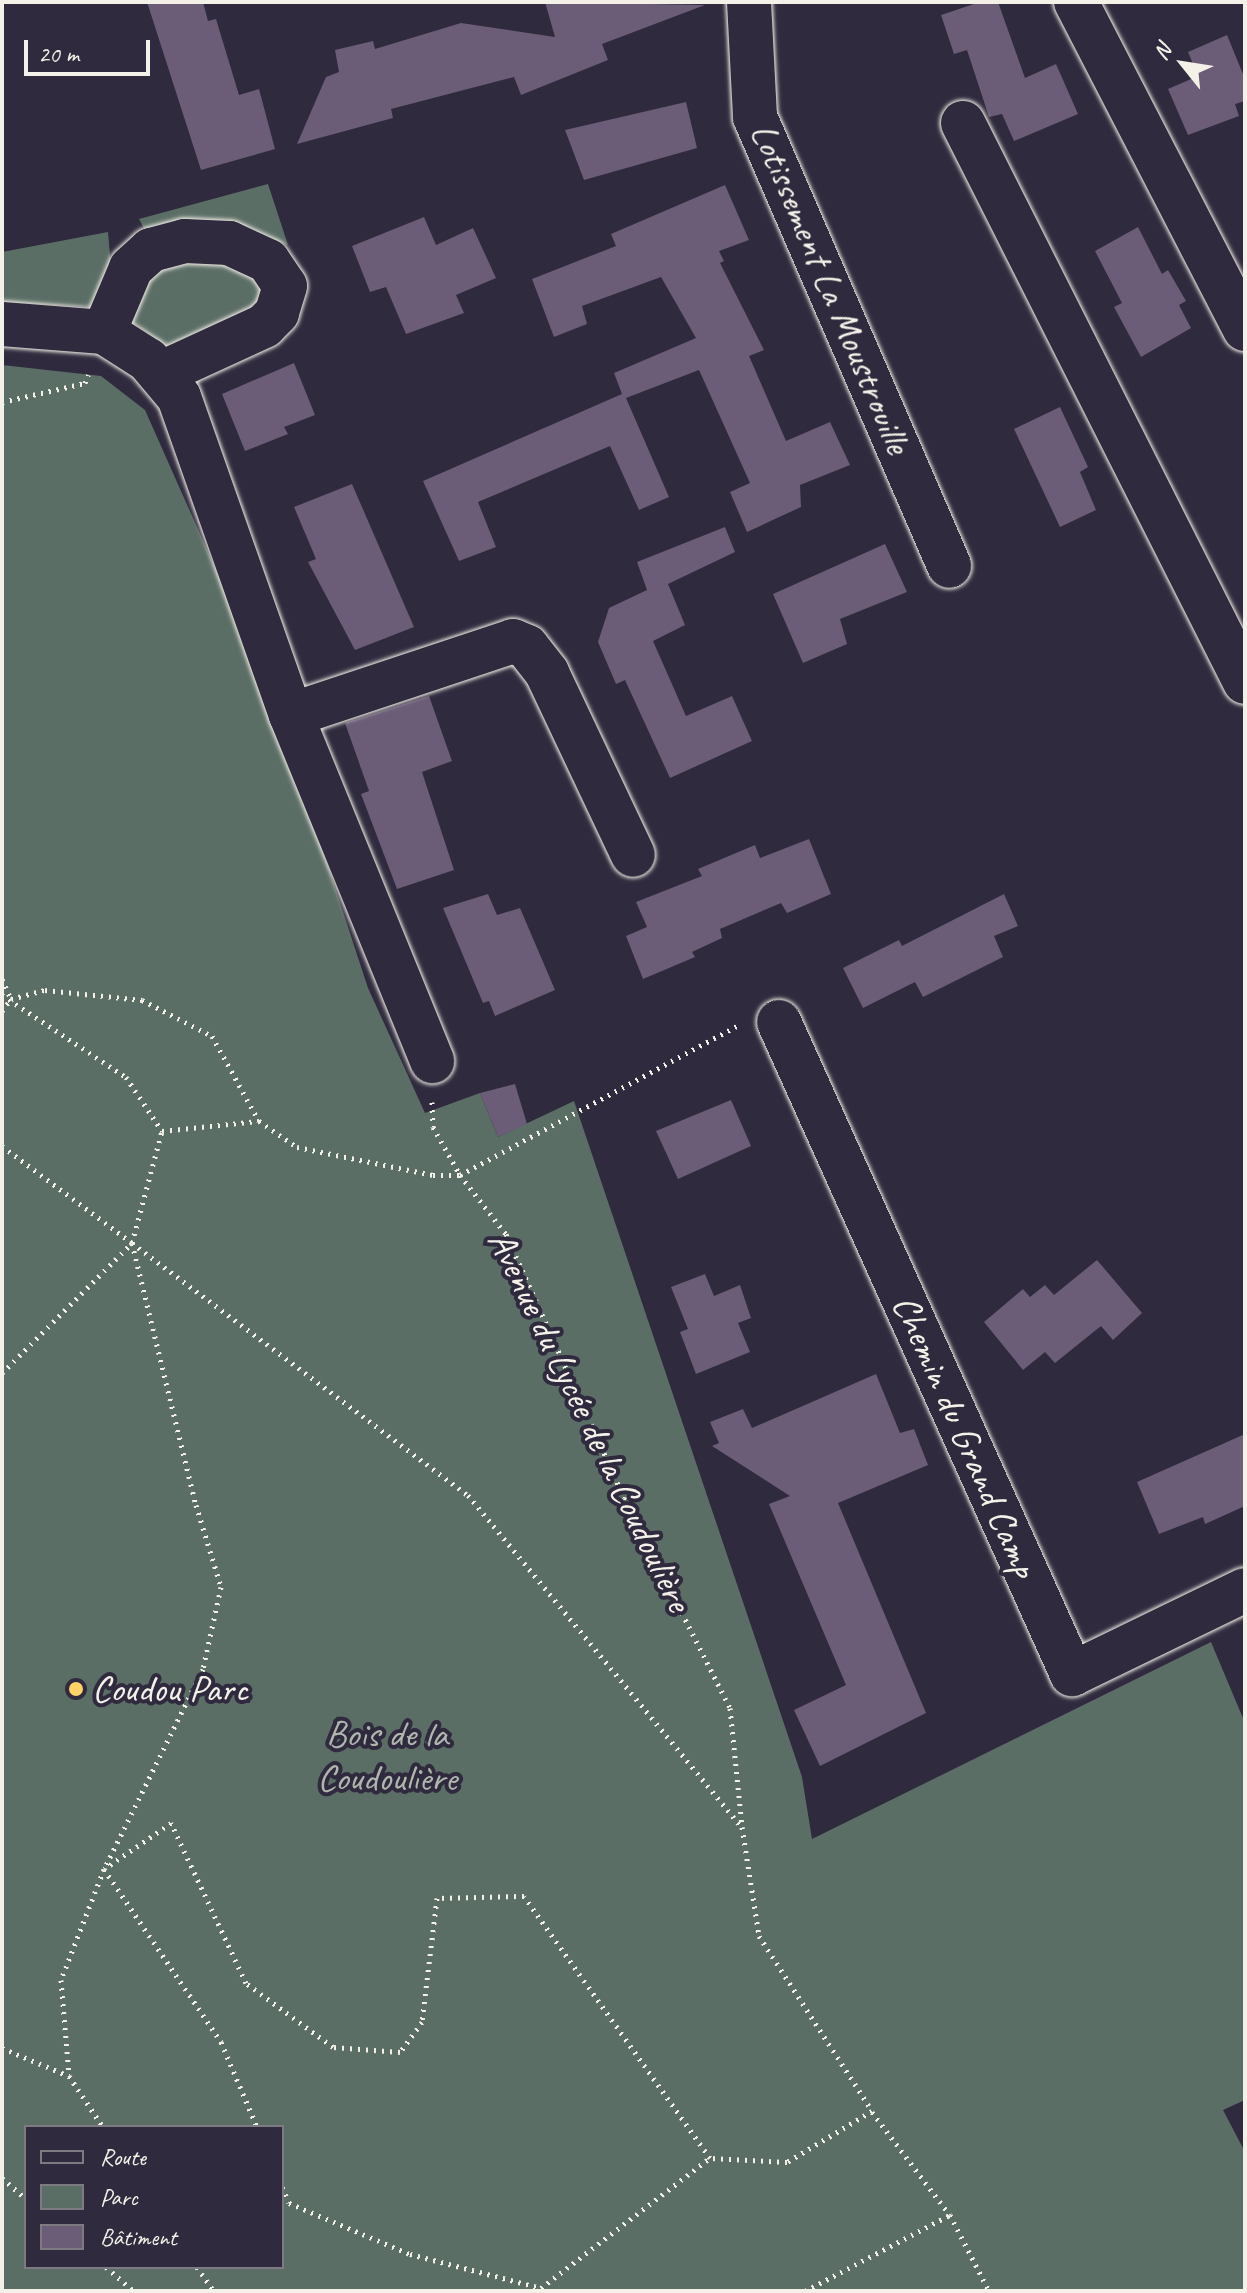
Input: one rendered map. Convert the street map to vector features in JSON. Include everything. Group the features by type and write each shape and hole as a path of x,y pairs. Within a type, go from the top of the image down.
{"street":[{"name":"Lotissement La Moustrouille","path":"749,2 755,117 949,566"},
{"path":"1076,2 1245,329"},
{"path":"963,123 1245,682"},
{"path":"104,332 131,268 151,250 185,241 229,243 251,249 268,261 285,286 277,313 264,326 162,373"},
{"path":"2,324 104,332 162,373 179,397 291,715 432,1061"},
{"path":"291,715 513,641 527,647 543,665 633,855"},
{"name":"Chemin du Grand Camp","path":"779,1022 1072,1674 1245,1590"}],"path":[{"path":"2,402 85,383 104,332"},
{"path":"2,979 11,999"},
{"path":"2,1011 11,999 45,990 142,1000 212,1036 259,1121 297,1147 433,1175 460,1175 587,1102 758,1014 779,1022"},
{"path":"2,995 126,1077 162,1131 132,1243 196,1505 221,1587 203,1669 104,1869 61,1980 69,2076 102,2125"},
{"name":"Avenue du Lycée de la Coudoulière","path":"432,1061 433,1127 460,1175 506,1234 624,1498 730,1708 742,1827 759,1936 872,2111 950,2215 989,2291"},
{"path":"162,1131 259,1121"},
{"path":"2,1146 468,1495 742,1827"},
{"path":"2,1373 132,1243"},
{"path":"104,1869 171,1823 246,1983 333,2047 400,2052 422,2022 437,1898 524,1896 710,2158"},
{"path":"104,1869 221,2042 256,2125"},
{"path":"2,2048 69,2076"},
{"path":"284,2192 289,2203 410,2254 541,2289 710,2158 787,2162 872,2111"},
{"path":"2,2178 24,2197"},
{"path":"805,2291 950,2215"},
{"path":"108,2269 134,2291"},
{"path":"198,2269 214,2291"}],"green space":[{"path":"268,184 288,245 236,226 148,236 139,219"},
{"path":"108,232 111,266 95,307 2,302 2,252"},
{"path":"218,249 267,280 259,318 171,349 128,319 142,278 166,259"},
{"name":"Bois de la Coudoulière","path":"2,365 101,376 145,410 272,696 368,988 425,1113 480,1093 498,1137 574,1101 802,1777 812,1839 1211,1642 1245,1723 1245,2100 1223,2110 1245,2152 1245,2291 2,2291"}],"building":[{"path":"147,2 203,2 208,21 216,19 239,95 259,89 275,149 201,170"},
{"path":"545,2 705,5 602,44 608,60 521,95 514,77 391,109 393,118 297,144 326,77 339,72 335,50 373,41 375,49 461,23 555,37"},
{"path":"980,2 998,2 1025,78 1056,64 1078,114 1014,141 1002,114 989,117 967,50 954,54 941,15"},
{"path":"1227,35 1245,79 1245,101 1235,104 1239,116 1188,135 1168,89 1198,76 1188,52"},
{"path":"686,102 697,148 584,180 565,130"},
{"path":"725,185 749,240 719,251 724,261 720,263 764,350 749,356 786,441 830,422 850,465 800,485 801,507 747,532 730,492 750,483 699,370 626,398 669,497 639,510 610,446 478,502 496,547 459,561 423,481 622,394 614,373 696,338 661,277 582,306 587,324 554,337 532,279 616,246 611,234"},
{"path":"424,217 436,245 473,228 496,278 456,295 464,313 406,334 386,287 370,292 352,246"},
{"path":"1138,227 1162,274 1168,270 1186,301 1179,305 1191,328 1141,357 1114,307 1122,303 1095,251"},
{"path":"294,363 315,415 284,427 288,434 245,451 222,394"},
{"path":"1060,407 1088,467 1080,472 1096,510 1060,527 1014,429"},
{"path":"352,484 414,627 355,650 308,562 316,559 294,507"},
{"path":"725,527 735,552 668,584 685,625 653,641 686,716 732,696 752,741 670,778 625,680 616,684 598,642 609,608 647,590 637,562"},
{"path":"885,544 907,592 840,619 847,644 803,663 773,594"},
{"path":"429,696 452,761 422,772 454,870 397,889 361,794 369,791 345,723"},
{"path":"809,839 831,894 787,913 781,903 720,929 722,938 692,952 695,957 643,979 626,936 647,927 636,902 702,876 698,869 755,845 760,858"},
{"path":"488,894 497,915 520,908 555,990 495,1016 489,1001 483,1003 443,908"},
{"path":"1004,894 1018,926 994,936 1003,957 923,997 915,982 863,1008 843,968 899,940 902,946"},
{"path":"515,1084 527,1124 498,1137 480,1093"},
{"path":"731,1100 751,1146 678,1179 656,1131"},
{"path":"1097,1260 1142,1313 1113,1340 1101,1326 1055,1363 1045,1352 1023,1370 984,1322 1023,1289 1030,1297 1045,1285 1054,1295"},
{"path":"705,1274 714,1296 740,1285 751,1318 738,1323 750,1352 696,1374 680,1332 688,1329 671,1287"},
{"path":"876,1374 900,1433 914,1429 928,1465 838,1503 926,1713 820,1766 794,1710 846,1685 769,1504 790,1496 712,1446 719,1443 710,1422 743,1409 752,1428"},
{"path":"1245,1434 1245,1506 1205,1524 1203,1517 1159,1534 1137,1482"}],"place":[{"name":"Coudou Parc","path":"76,1689"}]}
